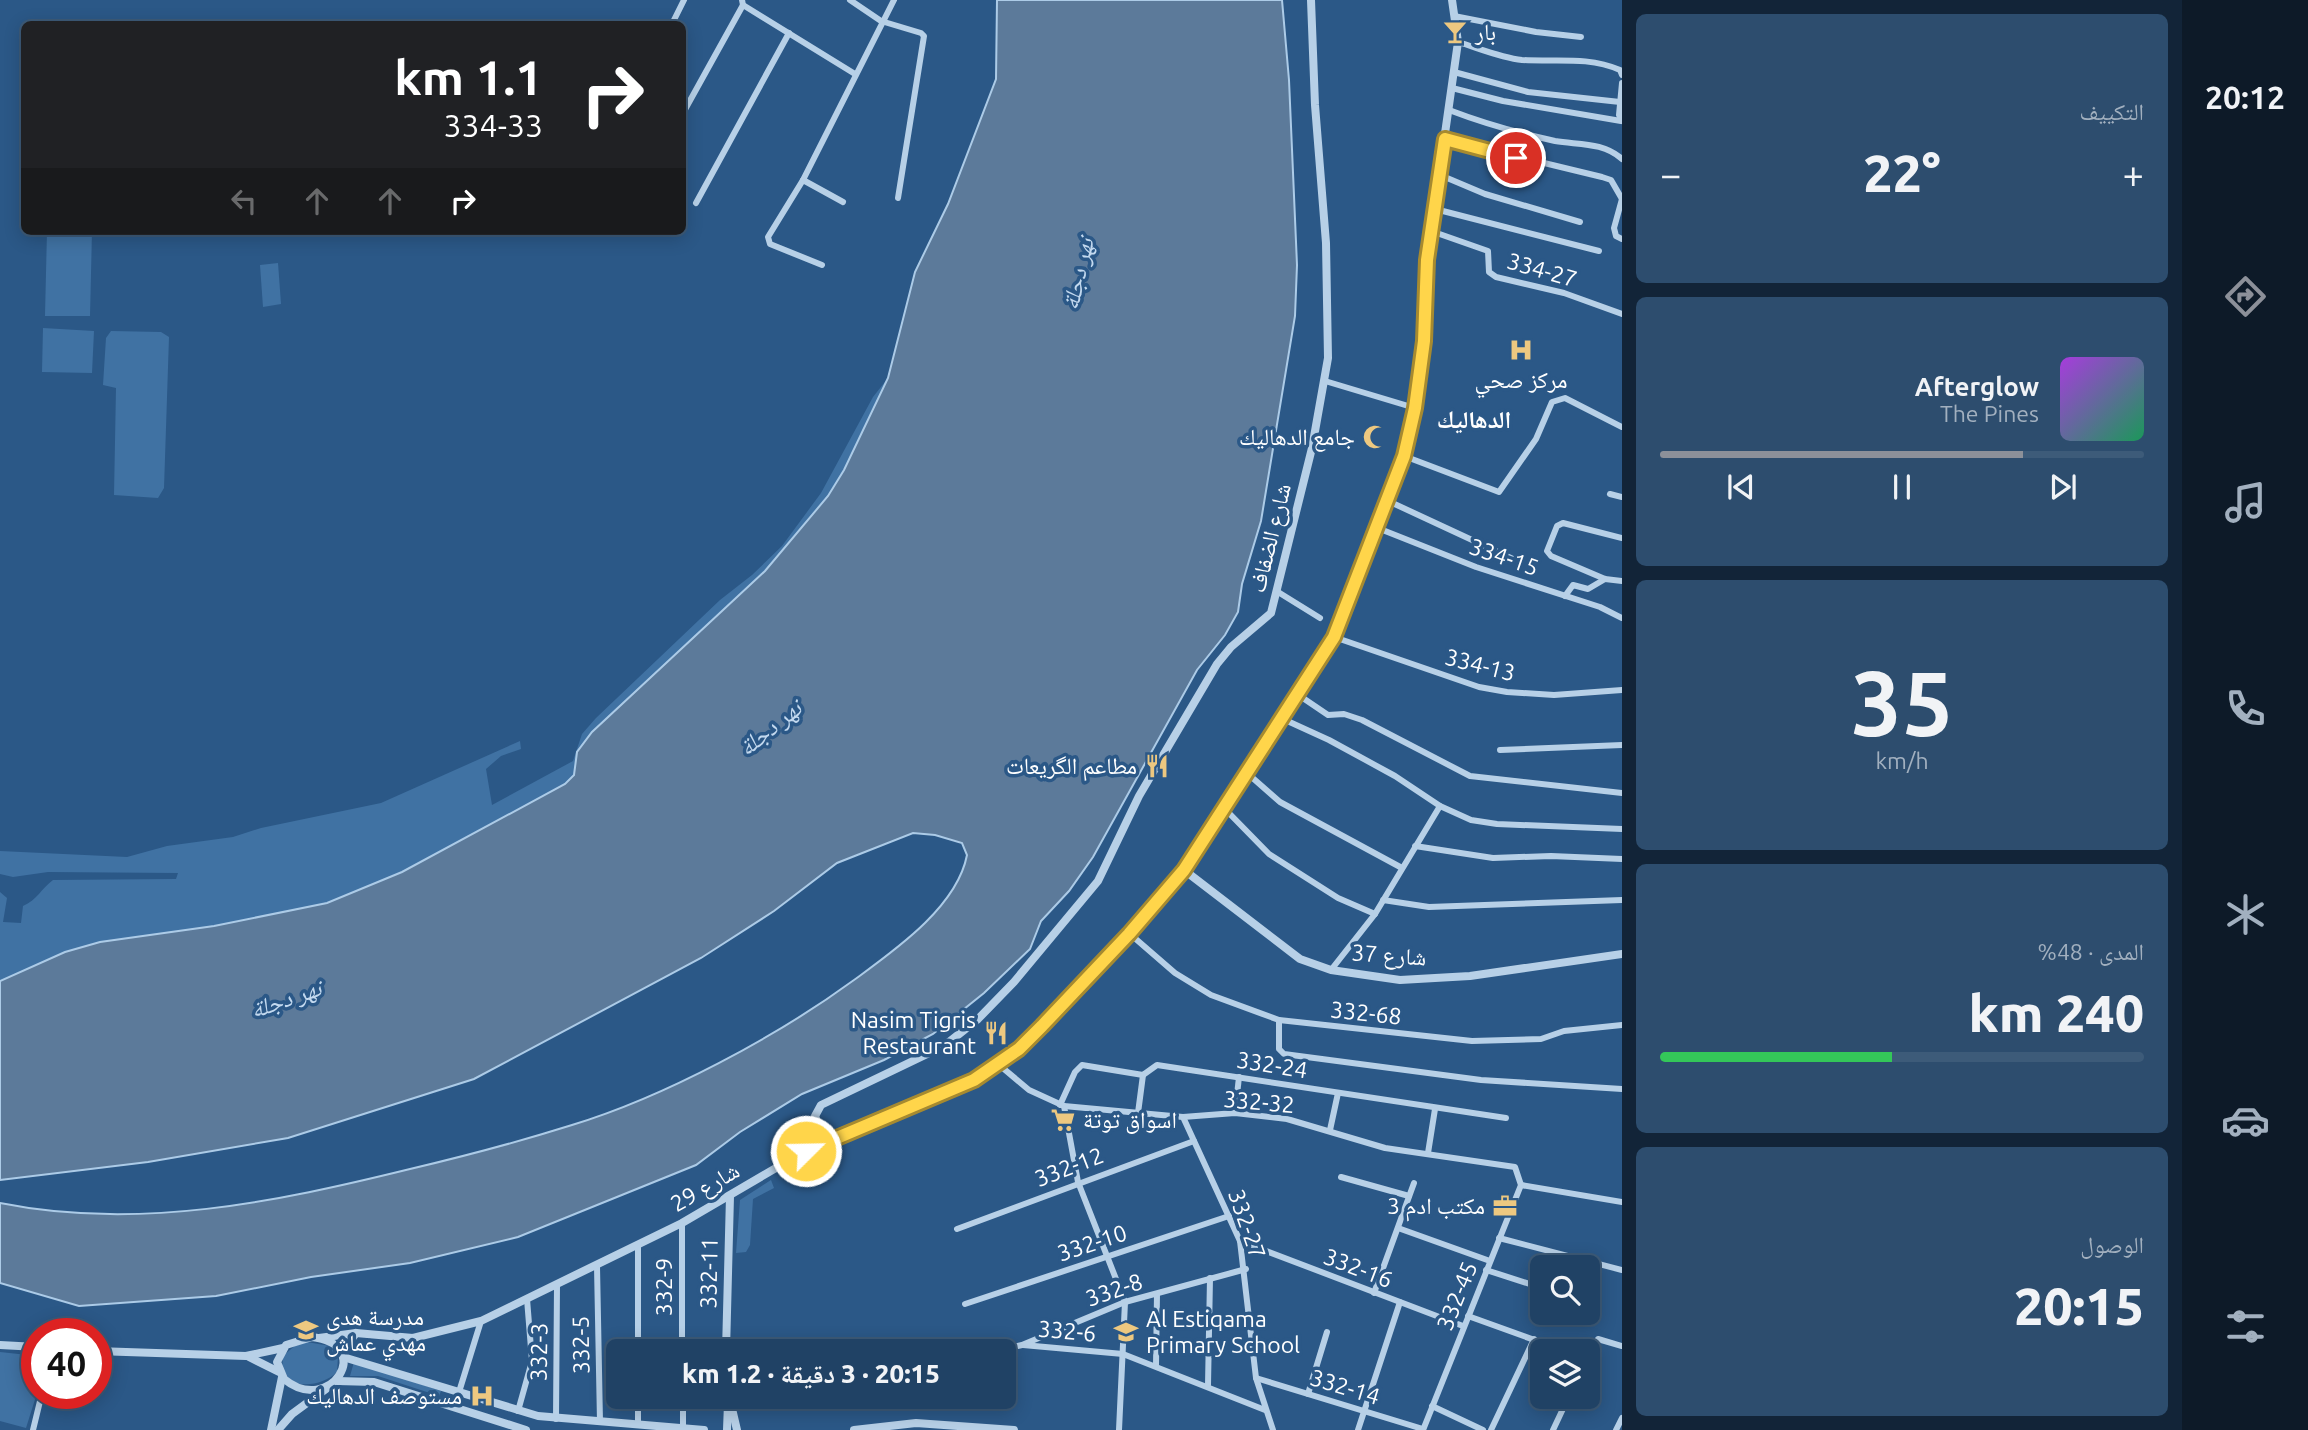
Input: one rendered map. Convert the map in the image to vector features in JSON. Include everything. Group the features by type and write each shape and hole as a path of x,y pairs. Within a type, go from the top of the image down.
{"street":[{"path":"674,21 684,0"},
{"path":"850,0 881,21 924,36 898,198"},
{"path":"822,265 768,241 803,180 881,21 894,0"},
{"name":"شارع الضفاف","path":"825,1142 815,1116 821,1105 944,1046 978,1019 1014,982 1098,881 1139,796 1217,664 1231,646 1268,616 1278,592 1325,381 1329,338 1311,0"},
{"name":"شارع 29","path":"319,1338 356,1333 413,1338 481,1321 682,1223 794,1156 974,1080 998,1064 1037,1031 1129,934 1184,870 1334,637 1404,456 1415,408 1424,341 1427,260 1458,42 1452,0"},
{"path":"686,108 743,3 855,74"},
{"path":"1454,16 1536,32 1581,37"},
{"path":"696,203 789,33"},
{"path":"1458,42 1521,60 1555,58 1609,65 1620,70 1622,75"},
{"path":"1454,72 1528,92 1620,102"},
{"path":"1452,88 1513,103 1622,121 1622,85"},
{"path":"1449,110 1486,124 1556,141 1601,146 1611,149 1622,159"},
{"path":"1445,139 1611,180 1622,199 1614,228 1616,236 1622,239"},
{"path":"1440,175 1520,206 1580,222"},
{"path":"803,180 843,202"},
{"path":"1435,209 1599,251"},
{"name":"334-27","path":"1431,231 1483,247 1488,251 1489,272 1496,278 1563,293 1622,314"},
{"path":"1325,381 1415,408"},
{"path":"1404,456 1499,492 1536,439 1552,402 1557,399 1564,398 1622,427"},
{"path":"1610,494 1622,497"},
{"path":"1386,500 1513,559"},
{"path":"1622,538 1563,523 1554,532 1548,554 1605,579 1622,581"},
{"name":"334-15","path":"1375,527 1476,567 1622,618"},
{"path":"1565,596 1573,585 1588,589 1605,579"},
{"path":"1278,592 1320,618"},
{"name":"334-13","path":"1334,637 1479,687 1554,695 1622,690"},
{"path":"1297,694 1328,715 1344,714 1362,720 1471,775 1622,793"},
{"path":"1283,719 1395,776 1440,806 1471,820 1497,824 1622,829"},
{"path":"1500,750 1622,745"},
{"path":"1247,774 1280,802 1402,868"},
{"path":"1331,970 1375,915 1440,806"},
{"path":"1224,808 1269,854 1338,898 1375,915"},
{"path":"1415,846 1493,858 1551,856 1622,859"},
{"name":"شارع 37","path":"1184,870 1300,959 1331,970 1400,980 1470,976 1622,954"},
{"path":"1383,900 1429,907 1622,900"},
{"name":"332-68","path":"1129,934 1175,973 1211,995 1279,1020 1472,1041 1541,1040 1563,1031 1622,1025"},
{"path":"1279,1020 1279,1048 1284,1054 1481,1080 1622,1089"},
{"name":"332-32","path":"998,1064 1029,1090 1062,1106 1184,1117 1235,1113 1287,1119 1385,1148 1515,1167 1521,1176"},
{"name":"332-24","path":"1062,1106 1075,1072 1082,1065 1143,1075 1153,1066 1162,1065 1506,1118"},
{"path":"1138,1113 1143,1075"},
{"path":"1235,1113 1239,1077"},
{"path":"1329,1130 1338,1093"},
{"path":"1062,1106 1078,1182 1125,1302 1119,1430"},
{"path":"1428,1153 1435,1109"},
{"name":"332-27","path":"1184,1117 1240,1241 1246,1269 1256,1378 1273,1430"},
{"name":"332-12","path":"957,1229 1194,1141"},
{"name":"332-45","path":"1423,1429 1521,1185 1521,1176"},
{"path":"1341,1177 1409,1196"},
{"path":"1374,1293 1414,1184"},
{"path":"1521,1185 1622,1202"},
{"name":"332-11","path":"726,1339 730,1196"},
{"name":"332-10","path":"965,1304 1229,1216"},
{"name":"332-9","path":"682,1223 682,1339"},
{"path":"1398,1228 1490,1261"},
{"path":"1499,1238 1622,1270"},
{"name":"332-16","path":"1240,1241 1464,1326"},
{"path":"638,1246 638,1339"},
{"name":"332-5","path":"597,1266 600,1422"},
{"name":"332-8","path":"1016,1346 1125,1302 1246,1269"},
{"path":"1486,1270 1530,1284"},
{"path":"1208,1385 1210,1278"},
{"name":"332-3","path":"556,1419 557,1285"},
{"path":"1156,1365 1157,1294"},
{"path":"518,1412 532,1361 527,1299"},
{"path":"1358,1430 1399,1303"},
{"path":"1468,1316 1534,1339"},
{"path":"459,1392 481,1321"},
{"path":"1308,1394 1327,1332"},
{"path":"278,1430 292,1414 333,1383 344,1369 343,1355 356,1333"},
{"path":"112,1352 246,1356 283,1348 296,1339 319,1338 331,1343 343,1355 518,1412 556,1419 704,1430"},
{"path":"1600,1340 1622,1346"},
{"path":"0,1345 21,1346"},
{"name":"332-6","path":"1022,1345 1123,1354 1208,1385 1265,1410"},
{"path":"1491,1430 1530,1347"},
{"path":"271,1430 280,1374 278,1358 283,1348"},
{"path":"246,1356 280,1374 290,1384 305,1390 360,1380 387,1385 526,1430"},
{"name":"332-14","path":"1256,1378 1423,1429"},
{"path":"1432,1406 1483,1430"},
{"path":"33,1430 38,1409"},
{"path":"638,1409 638,1425"},
{"path":"683,1409 683,1429"},
{"path":"727,1430 728,1409"},
{"path":"732,1409 737,1430"},
{"path":"1553,1430 1563,1409"},
{"path":"1616,1430 1622,1418"},
{"path":"854,1430 919,1426 1014,1430"}],"shaded area":[{"path":"997,0 1007,52 903,387 805,532 590,772 388,888 0,989 0,892 7,898 3,922 21,923 23,906 32,901 53,880 176,879 178,873 48,872 13,877 0,874 0,851 127,857 167,846 233,837 261,828 381,803 520,741 521,749 501,756 486,769 492,805 573,761 582,734 596,718 720,600 752,575 782,546 821,493 873,397 888,378 915,272 948,204 996,79"},
{"path":"47,235 92,235 90,316 45,316"},
{"path":"278,263 281,304 263,307 260,265"},
{"path":"43,328 94,331 92,373 42,372"},
{"path":"111,331 161,332 169,337 164,488 158,498 114,495 116,388 103,385 106,338"},
{"path":"771,1180 774,1188 753,1199 750,1245 746,1252 736,1253 740,1200"},
{"path":"307,1342 330,1346 338,1356 337,1372 319,1382 299,1384 285,1375 282,1367 284,1355 297,1344"},
{"path":"0,1352 21,1354 21,1409 32,1409 26,1428 0,1421"},
{"path":"354,1362 441,1391 439,1396 378,1376 350,1376"}],"water":[{"name":"نهر دجلة","path":"997,0 1282,0 1289,80 1297,265 1295,316 1261,521 1242,584 1238,612 1225,635 1197,670 1093,857 1069,891 1041,921 1030,949 984,993 933,1034 884,1060 802,1094 740,1132 696,1165 518,1237 410,1263 311,1277 216,1296 79,1306 0,1283 0,1203 52,1211 103,1214 155,1213 258,1202 471,1154 572,1125 644,1099 755,1044 870,968 905,941 938,909 961,874 967,855 962,843 935,835 913,833 837,863 774,911 701,958 474,1079 288,1138 148,1162 0,1180 0,981 65,952 100,942 214,926 327,903 402,872 565,784 574,775 577,752 592,732 765,571 828,496 844,470 888,378 915,272 948,204 996,79"}],"place":[{"name":"بار","path":"1455,32"},
{"name":"مركز صحي","path":"1521,350"},
{"name":"جامع الدهاليك","path":"1375,437"},
{"name":"مطاعم الگريعات","path":"1157,766"},
{"name":"Nasim Tigris Restaurant","path":"996,1033"},
{"name":"اسواق توتة","path":"1063,1120"},
{"name":"مكتب ادم 3","path":"1505,1206"},
{"name":"مدرسة هدى مهدي عماش","path":"306,1330"},
{"name":"Al Estiqama Primary School","path":"1126,1332"},
{"name":"مستوصف الدهاليك","path":"482,1396"}],"district":[{"name":"الدهاليك","path":"1474,420"}],"route":[{"path":"806,1151 974,1080 1019,1049 1129,934 1184,870 1334,637 1404,456 1415,408 1424,341 1427,260 1445,139 1516,158"}]}
